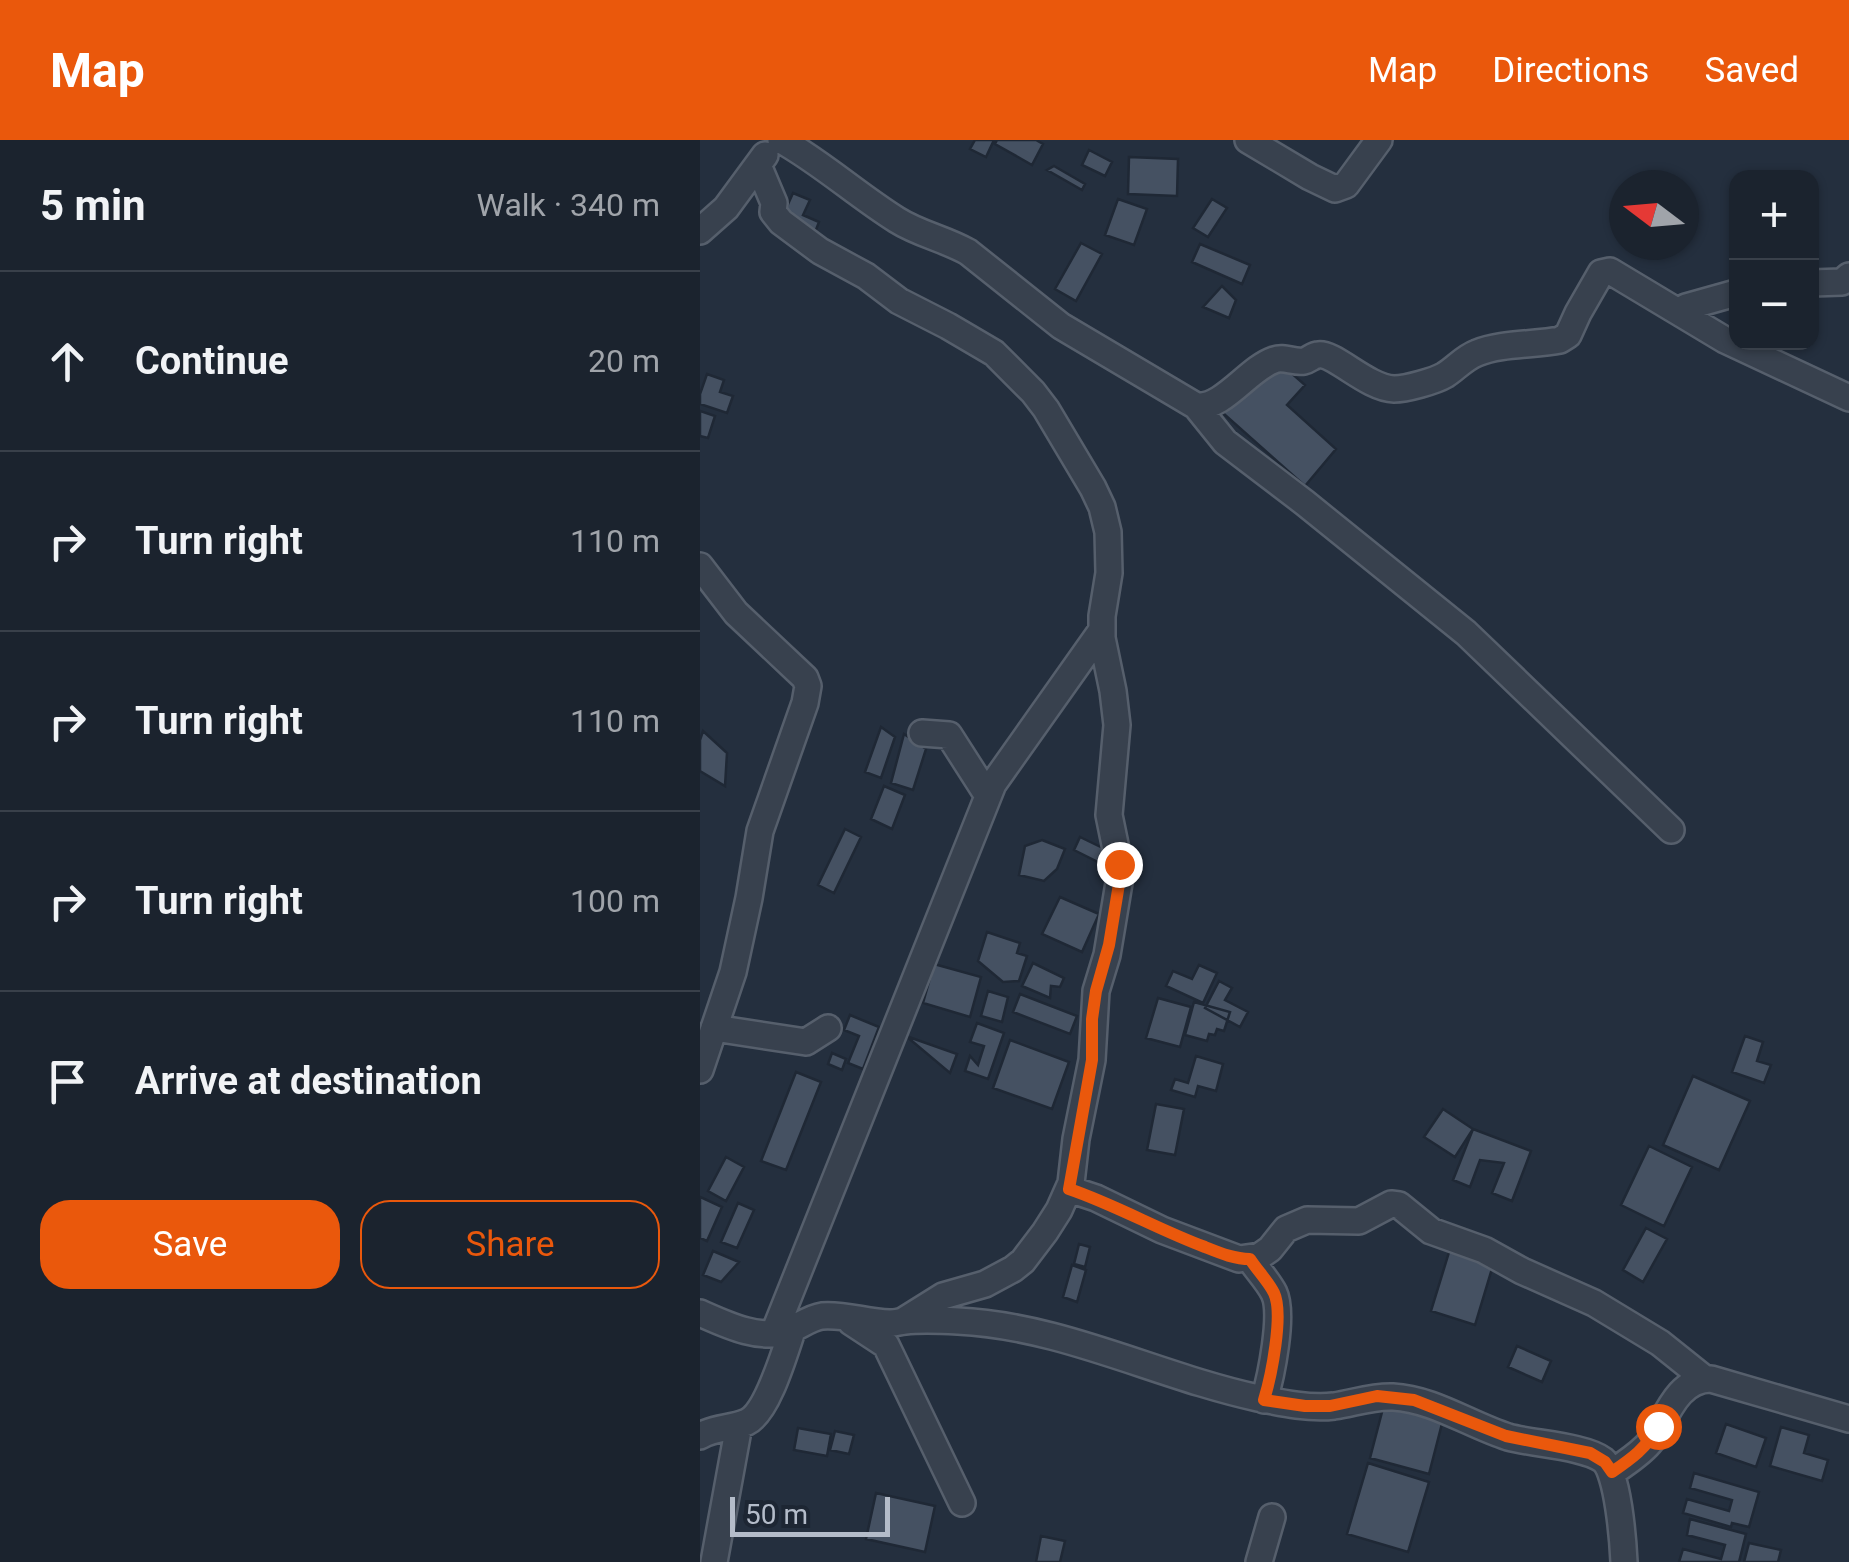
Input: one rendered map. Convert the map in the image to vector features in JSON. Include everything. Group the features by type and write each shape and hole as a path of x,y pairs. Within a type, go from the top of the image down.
{"street":[{"path":"700,231 726,208 778,140 836,175 898,222 968,252 1061,326 1196,406 1225,442 1466,633 1671,830"},
{"path":"1248,140 1335,189 1346,185 1379,140"},
{"path":"758,164 780,222 906,306 994,353 1033,392 1102,507 1110,550 1102,630 1117,726 1108,814 1120,877 1107,956 1096,991 1092,1060 1069,1189 1045,1232 1013,1268 985,1284 944,1296 903,1321"},
{"path":"1196,406 1207,406 1254,371 1280,359 1300,361 1317,354 1326,356 1368,382 1399,388 1444,376 1483,350 1560,340 1568,336 1601,273 1610,271 1725,340 1849,398"},
{"path":"1819,283 1842,282 1849,276"},
{"path":"1686,307 1729,295"},
{"path":"700,566 736,613 800,672 808,686 756,842 734,972 700,1070"},
{"path":"700,1436 714,1428 749,1421 759,1412 784,1331 993,784 1102,630"},
{"path":"922,733 949,735 988,796"},
{"path":"714,1028 806,1042 828,1028"},
{"path":"1069,1189 1239,1259 1250,1259 1270,1250 1286,1229 1307,1220 1358,1221 1397,1204 1431,1231 1484,1250 1594,1303 1660,1342 1705,1378 1849,1419"},
{"path":"1250,1259 1274,1294 1277,1308 1264,1400"},
{"path":"700,1313 749,1331 784,1331 816,1317 842,1316 890,1323 958,1321 1026,1328 1205,1386 1264,1400 1305,1406 1330,1406 1377,1396 1414,1400 1506,1436 1590,1453 1605,1462 1612,1472 1624,1562"},
{"path":"842,1316 886,1346 962,1503"},
{"path":"1612,1472 1651,1440 1681,1392 1705,1378"},
{"path":"714,1562 739,1424"},
{"path":"1259,1562 1272,1517"}],"building":[{"path":"975,140 994,140 986,157 970,149"},
{"path":"997,140 1036,140 1043,144 1032,165 995,144"},
{"path":"1089,150 1112,162 1105,176 1082,165"},
{"path":"1129,157 1178,159 1177,196 1128,194"},
{"path":"1054,166 1085,184 1082,190 1047,170"},
{"path":"793,193 810,200 803,215 819,222 814,235 781,220"},
{"path":"1118,199 1147,209 1134,245 1105,235"},
{"path":"1212,199 1227,208 1208,237 1193,228"},
{"path":"1081,243 1102,254 1076,301 1055,289"},
{"path":"1200,244 1250,265 1242,284 1192,262"},
{"path":"1222,286 1236,300 1229,318 1203,307"},
{"path":"1265,350 1305,385 1287,405 1336,449 1305,486 1215,406"},
{"path":"707,374 724,380 720,392 733,396 727,413 700,404"},
{"path":"700,411 715,416 708,438 700,436"},
{"path":"881,727 895,737 881,778 865,772"},
{"path":"703,731 727,753 725,786 700,771"},
{"path":"904,734 926,749 913,790 891,783"},
{"path":"884,786 905,795 892,829 871,819"},
{"path":"845,829 861,837 834,893 818,885"},
{"path":"1080,837 1113,853 1106,866 1074,850"},
{"path":"1042,840 1065,849 1057,869 1044,881 1019,875 1025,846"},
{"path":"1060,897 1099,914 1082,952 1042,934"},
{"path":"987,932 1020,943 1017,953 1027,956 1019,981 1003,982 978,961"},
{"path":"1033,963 1064,978 1060,987 1051,986 1050,998 1022,986"},
{"path":"934,964 981,977 970,1017 923,1003"},
{"path":"1199,965 1217,973 1203,1003 1166,986 1173,971 1192,979"},
{"path":"1219,981 1232,988 1225,1000 1248,1012 1240,1027 1205,1008"},
{"path":"988,991 1008,997 1002,1022 981,1016"},
{"path":"1020,994 1077,1016 1070,1034 1013,1012"},
{"path":"1158,998 1191,1007 1180,1047 1146,1038"},
{"path":"1194,1002 1230,1012 1224,1031 1217,1029 1207,1041 1185,1035"},
{"path":"850,1015 879,1027 863,1069 848,1063 859,1036 844,1030"},
{"path":"977,1023 1004,1033 988,1079 965,1071 970,1056 978,1065 984,1046 970,1042"},
{"path":"906,1036 957,1054 950,1073"},
{"path":"1745,1036 1763,1042 1757,1061 1771,1065 1764,1083 1732,1072"},
{"path":"1010,1040 1069,1062 1052,1109 993,1088"},
{"path":"832,1053 846,1059 842,1070 828,1064"},
{"path":"1196,1056 1223,1064 1216,1091 1198,1086 1195,1097 1171,1090 1175,1079 1188,1083"},
{"path":"796,1072 821,1082 786,1170 761,1161"},
{"path":"1693,1076 1750,1101 1719,1170 1663,1145"},
{"path":"1156,1104 1184,1109 1175,1155 1147,1150"},
{"path":"1443,1109 1473,1129 1455,1157 1424,1137"},
{"path":"1473,1129 1531,1151 1512,1201 1492,1193 1504,1163 1480,1160 1470,1187 1453,1180"},
{"path":"1649,1146 1692,1167 1664,1226 1621,1205"},
{"path":"726,1157 744,1167 726,1201 708,1191"},
{"path":"700,1197 722,1207 707,1241 700,1238"},
{"path":"738,1203 754,1210 737,1248 721,1242"},
{"path":"1646,1228 1667,1239 1643,1282 1623,1270"},
{"path":"1079,1244 1090,1247 1085,1267 1074,1264"},
{"path":"1450,1249 1494,1262 1475,1325 1431,1311"},
{"path":"713,1251 739,1262 721,1282 703,1275"},
{"path":"1072,1265 1086,1270 1077,1302 1063,1297"},
{"path":"1517,1346 1551,1361 1542,1382 1508,1367"},
{"path":"1387,1393 1446,1408 1429,1474 1370,1458"},
{"path":"1726,1424 1766,1438 1756,1467 1716,1453"},
{"path":"1781,1427 1809,1435 1804,1453 1828,1460 1822,1481 1770,1466"},
{"path":"798,1428 831,1434 827,1456 794,1450"},
{"path":"835,1431 854,1435 849,1454 830,1450"},
{"path":"1368,1463 1429,1482 1408,1552 1347,1534"},
{"path":"1694,1473 1759,1492 1749,1527 1732,1523 1731,1527 1683,1513 1687,1499 1729,1511 1732,1500 1690,1488"},
{"path":"876,1493 935,1506 925,1552 866,1539"},
{"path":"1690,1519 1746,1534 1739,1562 1679,1562 1683,1549 1721,1559 1725,1545 1687,1535"},
{"path":"1041,1536 1065,1541 1060,1562 1036,1562"},
{"path":"1749,1543 1781,1550 1778,1562 1744,1562"}],"route":[{"path":"1119,864 1109,945 1096,991 1092,1060 1069,1189 1225,1255 1250,1259 1274,1294 1277,1308 1264,1400 1330,1406 1377,1396 1414,1400 1506,1436 1590,1453 1612,1472 1643,1449 1658,1426"}]}
